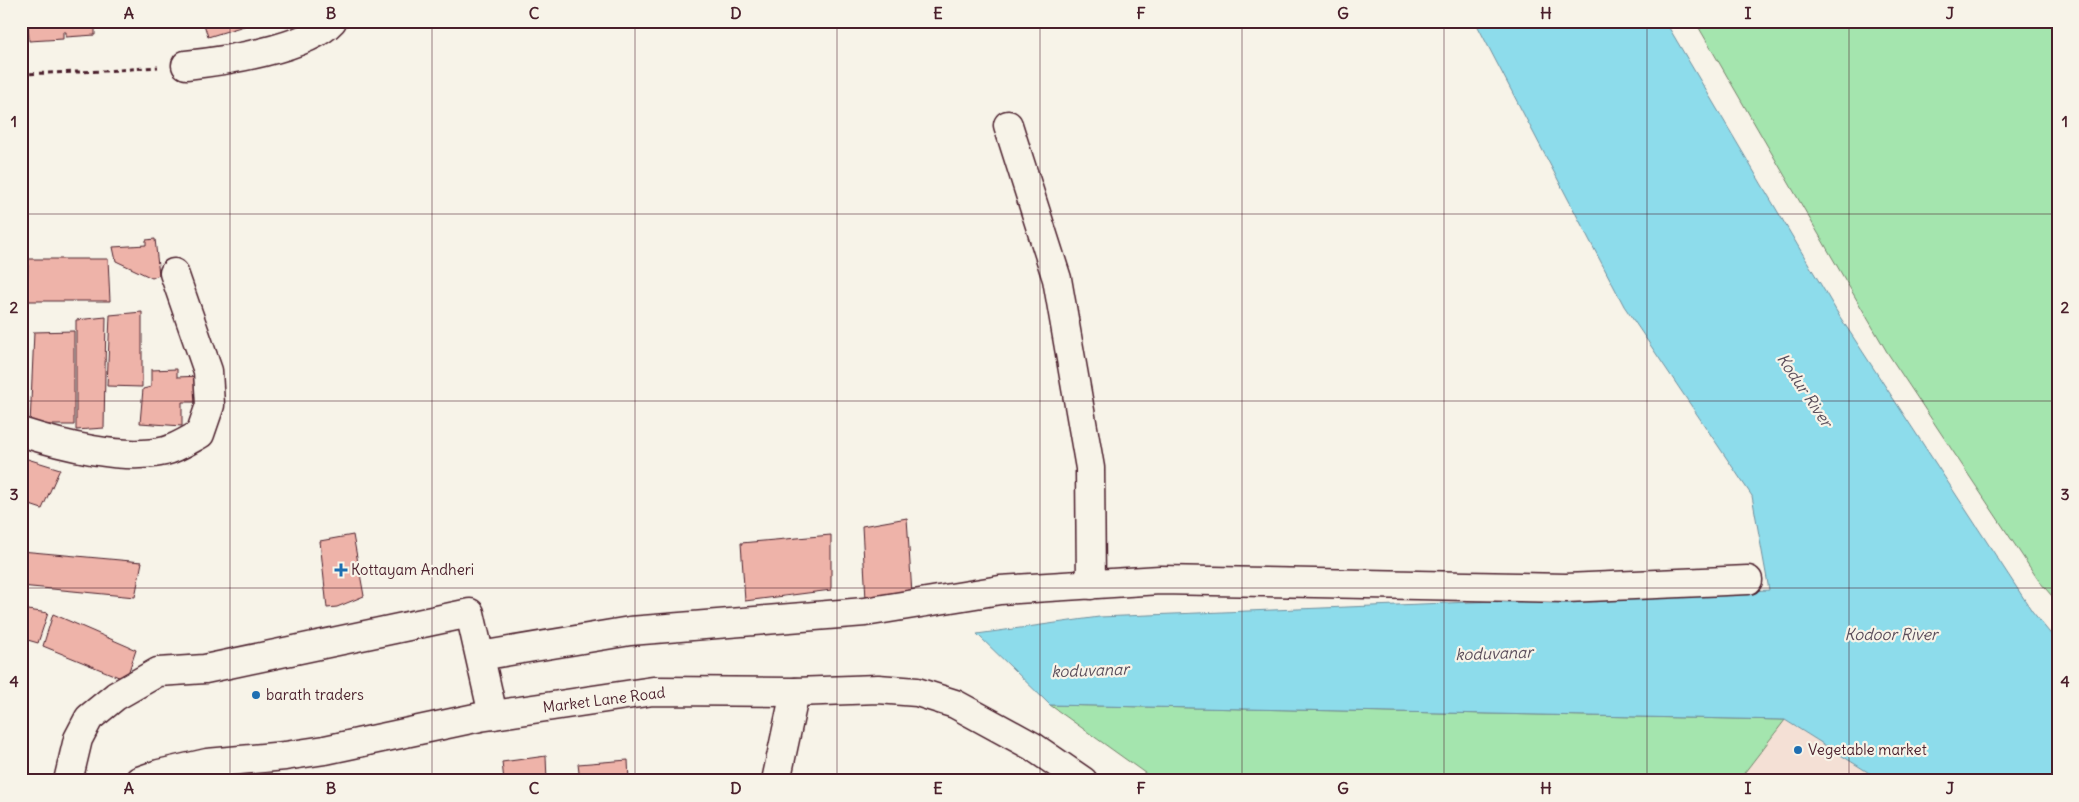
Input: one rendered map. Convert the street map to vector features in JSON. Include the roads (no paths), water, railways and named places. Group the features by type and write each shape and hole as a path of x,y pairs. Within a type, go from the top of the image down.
{"street":[{"path":"186,65 218,62 287,45 324,30 332,21"},
{"path":"1008,125 1057,279 1090,468 1091,585"},
{"path":"21,432 54,443 125,454 166,451 200,434 210,405 208,371 174,273"},
{"path":"480,656 630,630 864,612 1000,590 1160,580 1566,588 1748,580"},
{"path":"68,781 78,739 89,718 116,696 158,672 205,669 470,613 494,715"},
{"name":"Market Lane Road","path":"139,781 159,774 207,764 325,750 494,715 653,691 795,692 878,689 917,692 955,704 1032,746 1083,781"},
{"path":"776,781 795,692"}],"water":[{"name":"Kodoor River","path":"1475,21 1665,21 1840,317 2032,611 2058,643 2058,781 1882,781 1785,720 1050,705 977,634 1099,617 1769,590 1752,496 1624,306"}],"place":[{"name":"Kottayam Andheri","path":"341,570"},
{"name":"barath traders","path":"256,695"},
{"name":"Vegetable market","path":"1798,750"}],"water label":[{"name":"Kodur River","path":"1805,390"},
{"name":"koduvanar","path":"1494,653"},
{"name":"koduvanar","path":"1090,670"}]}
